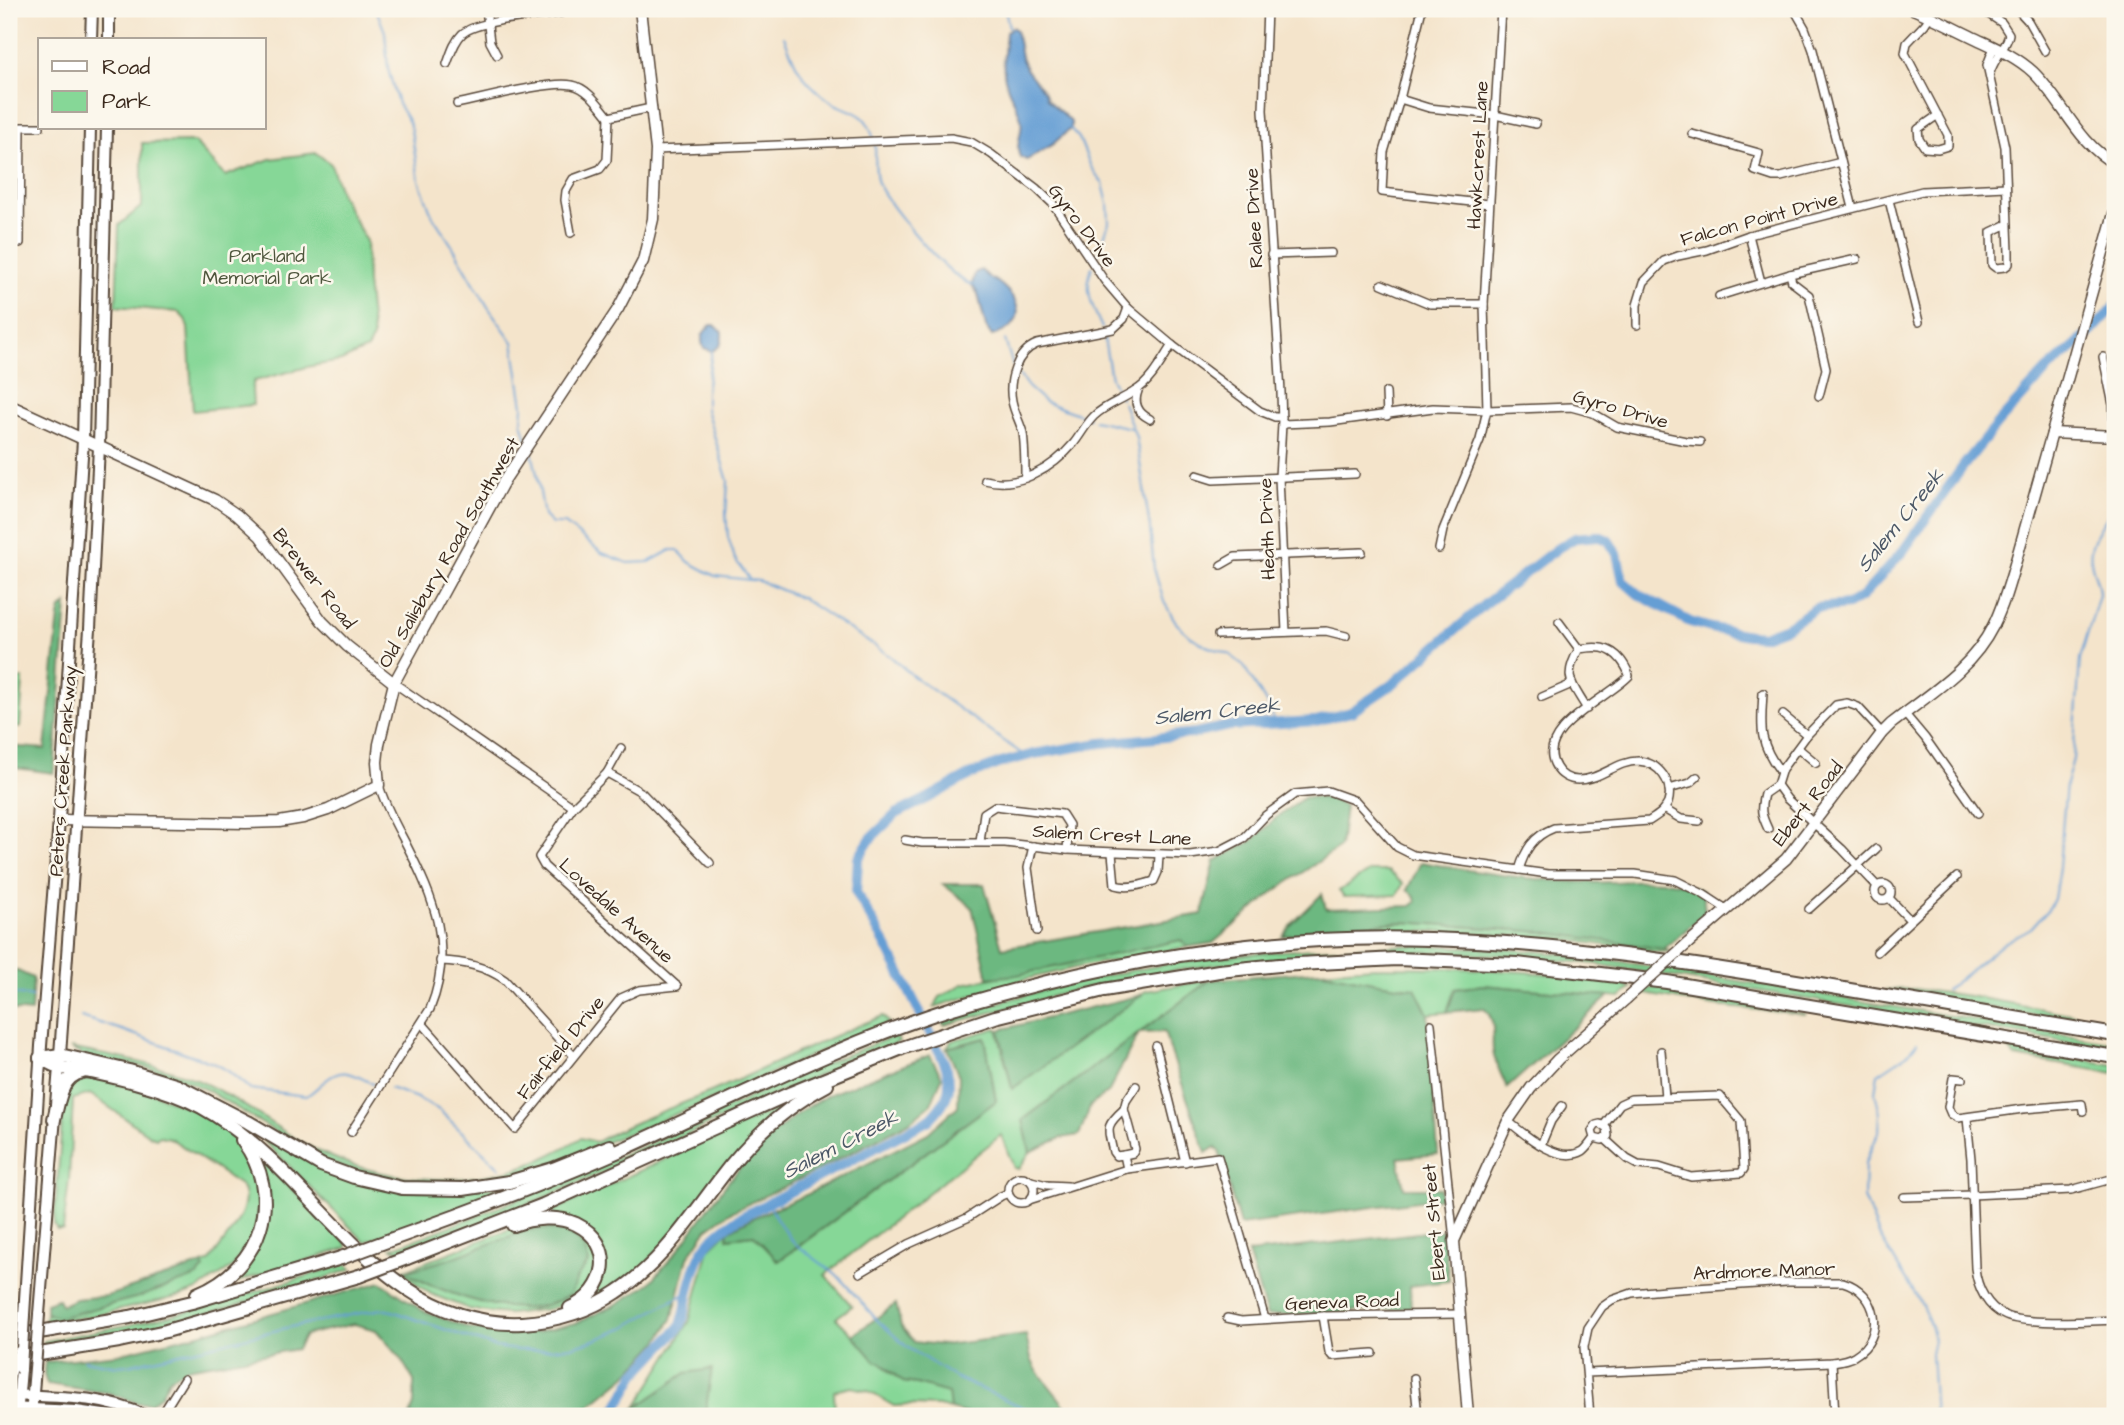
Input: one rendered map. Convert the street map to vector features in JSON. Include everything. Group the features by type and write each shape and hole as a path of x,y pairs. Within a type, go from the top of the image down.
{"highway":[{"path":"9,1337 130,1317 192,1302 341,1258 509,1197 809,1063 892,1029 938,1013 1067,977 1168,957 1270,944 1375,939 1540,945 1684,962 2115,1035"},
{"path":"12,1369 229,1314 359,1276 544,1205 791,1093 902,1048 995,1017 1104,990 1219,971 1397,959 1517,964 1667,982 2115,1057"},
{"path":"60,1061 88,1071 150,1086 194,1103 252,1142 385,1273 424,1301 476,1319 515,1323 541,1321 580,1311 623,1288 659,1257 730,1166 772,1122 820,1089 888,1059 902,1048"},
{"path":"40,1058 158,1079 190,1091 321,1165 372,1182 415,1189 463,1189 509,1182 553,1169 648,1130 659,1132"},
{"path":"54,1119 67,1079 75,1073 88,1071"},
{"path":"190,1091 252,1135 374,1255 402,1279 435,1299 485,1315 523,1317 548,1314 573,1307 585,1299 596,1289 603,1268 600,1248 589,1233 575,1224 558,1219 520,1222 451,1248 436,1248"},
{"path":"130,1317 141,1309 193,1296 223,1281 239,1266 258,1237 264,1207 260,1175 249,1149 239,1135 222,1120"}],"main road":[{"path":"91,38 92,9"},
{"path":"108,38 109,9"},
{"name":"Old Salisbury Road Southwest","path":"379,785 378,750 394,683 500,488 618,309 643,261 653,219 656,150 640,9"},
{"path":"1913,9 2017,60 2036,75 2084,139 2100,155 2115,164"},
{"name":"Peters Creek Parkway","path":"15,1410 12,1369 22,1343 40,1058 60,820 83,440 88,130"},
{"name":"Peters Creek Parkway","path":"32,1412 90,629 99,447 107,130"},
{"name":"Ebert Road","path":"1454,1241 1508,1121 1531,1088 1558,1059 1786,859 1882,733 1954,675 1976,653 1992,629 2015,564 2115,210"},
{"path":"87,255 97,257 102,352"},
{"name":"Brewer Road","path":"9,405 215,500 237,514 260,536 322,621 347,646 394,683"},
{"path":"2052,433 2115,436"},
{"path":"60,820 279,822 328,810 379,785"},
{"name":"Ebert Street","path":"1454,1241 1468,1416"},
{"path":"14,1396 99,1400 146,1416"},
{"path":"15,1410 70,1410 110,1416"},
{"path":"47,1416 70,1410"}],"street":[{"path":"486,9 490,42 497,55"},
{"path":"529,9 530,18"},
{"path":"447,64 453,47 461,36 474,27 571,9"},
{"name":"Ralee Drive","path":"1267,9 1263,110 1282,421"},
{"path":"1422,9 1401,99 1384,152 1382,192 1489,204"},
{"name":"Hawkcrest Lane","path":"1439,549 1443,530 1480,440 1487,410 1484,304 1501,9"},
{"path":"1794,9 1813,50 1853,208"},
{"path":"1981,9 2007,28 2009,34 2008,42 1997,48 1987,65 2004,147 2008,224 2009,264 1996,268 1992,265 1991,232 2008,224"},
{"path":"2017,9 2028,21 2045,51"},
{"path":"1930,16 1907,43 1905,53 1948,135 1948,146 1938,149 1925,148 1919,139 1918,129 1938,116"},
{"path":"457,104 544,86 573,85 591,95 609,117 607,160 600,169 573,179 566,191 570,233"},
{"path":"1401,99 1429,108 1494,115 1536,124"},
{"path":"609,117 652,108"},
{"path":"20,243 21,127 38,127"},
{"path":"1692,134 1759,153 1755,171 1773,177 1841,162"},
{"name":"Gyro Drive","path":"656,150 951,138 971,142 1016,172 1053,204 1104,280 1128,308 1172,345 1260,411 1282,421 1330,422 1433,408 1487,410 1572,407 1593,413 1616,427 1700,442"},
{"name":"Falcon Point Drive","path":"1637,325 1637,305 1644,282 1664,261 1749,235 1922,191 2006,187"},
{"path":"1889,200 1919,322"},
{"path":"1749,235 1761,282"},
{"path":"1271,255 1331,253"},
{"path":"1719,296 1790,274 1857,260"},
{"path":"1790,274 1792,282 1809,295 1826,369 1819,396"},
{"path":"1382,284 1430,304 1484,304"},
{"path":"1025,478 1022,431 1012,399 1012,378 1021,356 1037,344 1113,329 1124,319 1128,308"},
{"path":"1150,419 1137,409 1135,397 1172,345"},
{"path":"2103,357 2113,405 2115,436"},
{"path":"985,480 996,483 1010,482 1025,478 1054,463 1075,442 1095,415 1138,390"},
{"path":"1386,392 1388,416"},
{"name":"Heath Drive","path":"1282,421 1279,477 1286,632"},
{"path":"1197,475 1213,481 1354,474"},
{"path":"1221,565 1235,557 1362,552"},
{"path":"1559,622 1578,649"},
{"path":"1218,635 1326,631 1346,636"},
{"path":"1519,870 1530,845 1544,832 1554,828 1649,821 1661,814 1668,803 1669,789 1666,779 1660,770 1649,763 1627,763 1588,779 1569,779 1558,772 1551,753 1557,734 1629,676 1629,670 1615,652 1603,647 1578,649"},
{"path":"1578,649 1569,670 1569,679 1587,709"},
{"name":"Brewer Road","path":"394,683 573,807"},
{"path":"1542,697 1572,684"},
{"path":"1763,692 1760,729 1765,748 1780,771"},
{"path":"1768,829 1760,812 1764,794 1777,785 1780,771 1836,705 1847,702 1858,707 1882,733"},
{"path":"1904,713 1978,813"},
{"path":"1783,715 1807,736"},
{"path":"573,807 607,773 621,748"},
{"path":"1798,748 1816,763"},
{"path":"607,773 641,792 710,863"},
{"path":"1669,789 1690,783 1697,776"},
{"name":"Old Salisbury Road Southwest","path":"351,1132 422,1024 435,998 440,961 439,932 431,896 386,806 379,785"},
{"path":"1777,785 1787,799 1878,886"},
{"name":"Salem Crest Lane","path":"905,840 922,843 1005,842 1067,850 1190,855 1219,851 1244,838 1266,815 1295,794 1328,790 1356,801 1397,847 1413,855 1548,874 1635,874 1675,880 1726,909"},
{"path":"980,842 984,813 995,806 1062,814 1069,825 1067,850"},
{"name":"Lovedale Avenue","path":"573,807 539,857 544,866 677,986"},
{"path":"1664,809 1681,819 1699,821"},
{"path":"1033,846 1028,868 1037,931"},
{"path":"1809,909 1876,849"},
{"path":"1112,853 1115,886 1121,887 1154,881 1158,872 1159,855"},
{"path":"1877,952 1957,877"},
{"path":"1882,884 1890,887 1892,891 1889,898 1884,901 1876,898 1874,894 1878,886 1882,884"},
{"path":"1889,898 1910,920"},
{"path":"440,961 467,963 505,980 573,1055"},
{"name":"Fairfield Drive","path":"422,1024 514,1129 621,998 632,992 677,986"},
{"name":"Ebert Street","path":"1431,1024 1454,1241"},
{"path":"1156,1046 1185,1161"},
{"path":"1661,1051 1664,1097"},
{"path":"1962,1079 1953,1078 1948,1107 1954,1117 1967,1118 2023,1109 2082,1104 2083,1111"},
{"path":"1124,1109 1135,1149 1133,1153 1116,1156 1108,1129 1124,1109 1136,1086"},
{"path":"1594,1138 1605,1139 1632,1163 1659,1167 1685,1177 1743,1171 1741,1121 1722,1097 1637,1098 1620,1104 1604,1125"},
{"path":"1541,1145 1551,1121 1562,1106"},
{"path":"1967,1118 1976,1275 1981,1290 1993,1307 2006,1316 2024,1320 2115,1320"},
{"path":"1508,1121 1530,1140 1558,1153 1572,1154 1584,1150 1594,1138"},
{"path":"1594,1138 1594,1128 1600,1124 1604,1125"},
{"path":"1604,1125 1608,1132 1605,1139"},
{"path":"1124,1155 1127,1169"},
{"path":"1008,1193 1017,1202 1030,1200 1127,1169 1218,1157 1265,1320"},
{"path":"1008,1193 1009,1184 1015,1178 1024,1177 1047,1185 1072,1185"},
{"path":"1904,1197 2071,1190 2115,1178"},
{"path":"1030,1200 1034,1193 1031,1181"},
{"path":"860,1273 909,1244 967,1218 1008,1193"},
{"name":"Ardmore Manor","path":"1843,1282 1860,1290 1870,1302 1875,1317 1875,1330 1868,1344 1859,1353 1848,1359 1832,1362 1587,1373 1584,1347 1588,1328 1605,1304 1632,1293 1730,1285 1843,1282"},
{"name":"Geneva Road","path":"1227,1318 1241,1321 1323,1316 1459,1314"},
{"path":"1323,1316 1332,1356 1373,1353"},
{"path":"1832,1362 1835,1416"},
{"path":"1587,1373 1590,1416"},
{"path":"1414,1378 1418,1416"},
{"path":"161,1416 184,1379"}],"green space":[{"name":"Parkland Memorial Park","path":"194,142 225,176 270,159 316,153 331,164 341,195 366,241 373,338 367,349 341,361 254,381 253,405 193,411 188,328 185,319 178,312 116,306 119,225 142,206 142,143"},
{"path":"67,604 54,773 9,767 9,746 45,749 59,616 61,609"},
{"path":"9,678 23,679 20,727 9,726"},
{"path":"1305,797 1329,798 1345,806 1340,847 1275,891 1213,943 1188,947 1181,940 1017,975 988,978 972,907 943,884 984,884 1002,948 1202,914 1215,861 1252,841 1279,815"},
{"path":"1421,862 1542,879 1673,882 1703,891 1705,913 1664,949 1543,932 1402,922 1359,925 1327,933 1283,936 1322,894 1326,909 1411,906 1416,902 1414,895 1407,890"},
{"path":"1370,871 1388,871 1403,884 1397,895 1344,897 1339,891"},
{"path":"1402,922 1543,932 1672,951 1658,952 1561,939 1446,931 1327,933 1359,925"},
{"path":"1181,940 1188,947 1025,979 934,1007 940,997 963,984"},
{"path":"1423,945 1592,957 2115,1043 2115,1050 1596,964 1501,955 1430,952 1324,955 1212,965 1135,977 1076,990 944,1025 941,1020 1007,1000 1142,968 1290,950"},
{"path":"9,967 33,978 31,1012 9,1010"},
{"path":"1374,967 1538,973 1606,980 1631,988 1621,997 1483,985 1455,989 1447,1012 1428,1014 1415,988 1319,971"},
{"path":"1319,971 1415,988 1428,1014 1438,1154 1398,1158 1404,1188 1440,1188 1441,1198 1240,1225 1219,1151 1215,1147 1206,1153 1164,1032 1139,1033 1210,980"},
{"path":"1210,980 1023,1120 1030,1152 1019,1169 1014,1168 1001,1135 825,1275 852,1306 836,1318 903,1382 949,1393 950,1409 939,1406 894,1406 868,1391 852,1387 834,1391 835,1416 694,1416 706,1408 686,1373 635,1409 689,1322 709,1249 728,1231 728,1238 754,1235 779,1261 996,1101 985,1038 947,1048 951,1041 997,1028 1012,1088 1146,991"},
{"path":"1483,985 1609,996 1507,1088 1494,1056 1493,1026 1489,1014 1484,1008 1447,1012 1455,989"},
{"path":"1656,988 1806,1014 1715,1006 1639,993 1644,989"},
{"path":"1914,989 2115,1022 2115,1028 1886,990"},
{"path":"1142,995 1012,1089 999,1030"},
{"path":"883,1016 889,1023 713,1099 531,1171 480,1183 413,1183 357,1172 311,1153 199,1086 157,1070 95,1059 70,1048 140,1062 192,1078 223,1093 312,1148 348,1163 391,1175 459,1179 524,1166 581,1138 596,1142"},
{"path":"1139,1033 1109,1091 1091,1105 1079,1135 1061,1138 1030,1152 1023,1120"},
{"path":"896,1036 899,1042 820,1074 565,1189 401,1252 392,1248 571,1177 813,1069"},
{"path":"985,1038 996,1101 778,1261 754,1235 727,1238 728,1231 752,1218 808,1194 928,1133 958,1106 959,1076 947,1048"},
{"path":"2007,1047 2115,1065 2115,1073 2015,1057"},
{"path":"930,1055 942,1077 931,1104 908,1123 729,1213 707,1229 688,1257 672,1319 657,1343 626,1376 577,1416 410,1416 414,1404 414,1381 400,1357 376,1330 354,1324 305,1335 297,1349 187,1368 169,1379 161,1395 151,1403 138,1403 109,1393 47,1384 44,1375 45,1362 118,1354 381,1282 422,1310 471,1329 537,1332 576,1323 615,1305 650,1283 749,1157 773,1133 803,1110 828,1095"},
{"path":"87,1076 145,1090 205,1114 231,1132 245,1150 261,1198 254,1234 233,1267 197,1290 97,1315 45,1323 46,1313 62,1317 86,1311 204,1268 203,1264 209,1262 236,1224 244,1203 244,1193 240,1185 170,1138 151,1136 90,1094 73,1099 69,1180 63,1230 57,1230 54,1224 64,1098 68,1082"},
{"path":"784,1105 785,1108 642,1268 595,1299 592,1296 601,1245 551,1213 552,1211"},
{"path":"265,1138 349,1180 498,1188 500,1191 365,1242 263,1140"},
{"path":"263,1163 347,1243 347,1248 227,1285 226,1281 259,1240 260,1165"},
{"path":"535,1222 574,1226 595,1246 599,1267 586,1294 548,1309 509,1314 486,1312 469,1309 431,1294 400,1272 518,1226","holes":["449,1259 577,1277 574,1287 494,1304 429,1285 405,1272"]},
{"path":"549,1229 575,1238 583,1247 589,1262 577,1277 570,1295 545,1305 525,1308 489,1304 430,1285 404,1272 449,1259 527,1230"},
{"path":"1443,1230 1449,1281 1410,1286 1411,1308 1267,1316 1248,1253"},
{"path":"203,1264 204,1268 198,1276 139,1297 62,1317 46,1313 46,1303 58,1299 63,1305 75,1299 107,1296"},
{"path":"347,1264 352,1269 199,1316 122,1334 43,1347 44,1341 201,1308"},
{"path":"896,1304 901,1326 914,1342 943,1345 1026,1335 1036,1369 1073,1416 976,1416 950,1409 948,1393 903,1382 880,1362 876,1362 853,1335"},
{"path":"712,1369 706,1408 694,1416 624,1416 686,1373"}],"water":[{"path":"1012,27 1016,30 1026,69 1047,99 1071,122 1071,128 1053,144 1027,160 1020,157 1018,152 1021,119 1007,87 1004,70 1006,32"},
{"path":"981,270 1007,291 1017,306 1016,320 1011,326 992,336 986,327 978,294 972,285 975,273"},
{"path":"711,325 715,325 722,332 721,343 712,351 704,348 702,341 704,333"}],"waterway":[{"path":"376,9 385,32 388,69 398,104 409,122 419,180 432,215 488,307 513,342 523,406 522,422 527,440"},
{"path":"1005,9 1009,27"},
{"path":"784,37 806,80 830,101 861,116 874,140"},
{"path":"1069,127 1079,138 1091,167 1103,184 1108,204 1109,223 1095,262"},
{"path":"875,145 878,183 884,194 935,256 962,280 973,285"},
{"path":"1092,267 1089,290 1102,328"},
{"name":"Salem Creek","path":"612,1416 636,1374 680,1327 695,1268 704,1248 711,1240 741,1217 929,1120 946,1098 949,1084 942,1057 886,945 856,892 858,859 871,838 896,814 970,775 1034,754 1101,743 1196,733 1229,726 1316,721 1351,712 1393,684 1485,604 1575,538 1598,536 1608,540 1617,554 1623,581 1638,594 1690,622 1711,628 1763,636 1787,627 1816,608 1848,605 1863,596 1903,551 1964,465 1998,423 2047,370 2092,331 2115,306"},
{"path":"1103,333 1111,378 1121,398"},
{"path":"1005,340 1013,366"},
{"path":"712,351 706,409 728,481 728,537 735,559 750,580"},
{"path":"1017,372 1028,387 1045,402 1089,418"},
{"path":"1123,403 1136,437 1154,569 1164,602 1177,624 1190,636 1206,646 1229,654 1243,665 1276,724"},
{"path":"1094,420 1131,428"},
{"path":"531,449 544,516 552,524 565,524 602,553 628,563 649,562 671,550 678,550 689,562 715,576 759,581 803,599 890,656 913,676 1025,756"},
{"path":"1946,990 2004,943 2031,928 2054,899 2066,784 2073,759 2080,659 2099,595 2091,561 2092,546 2115,504"},
{"path":"9,993 32,997"},
{"path":"81,1017 213,1063 250,1089 306,1096 338,1073 349,1073 373,1084"},
{"path":"1917,1043 1908,1054 1878,1074 1875,1092 1880,1113 1879,1132 1865,1163 1864,1198 1880,1237 1922,1305 1930,1325 1934,1340 1931,1354 1935,1416"},
{"path":"390,1088 439,1110 500,1168"},
{"path":"768,1202 794,1243 838,1276 877,1320 907,1347 954,1377 1043,1416"},
{"path":"84,1360 117,1366 128,1365 381,1309 495,1347 517,1350 571,1347 624,1328 688,1293"}]}
